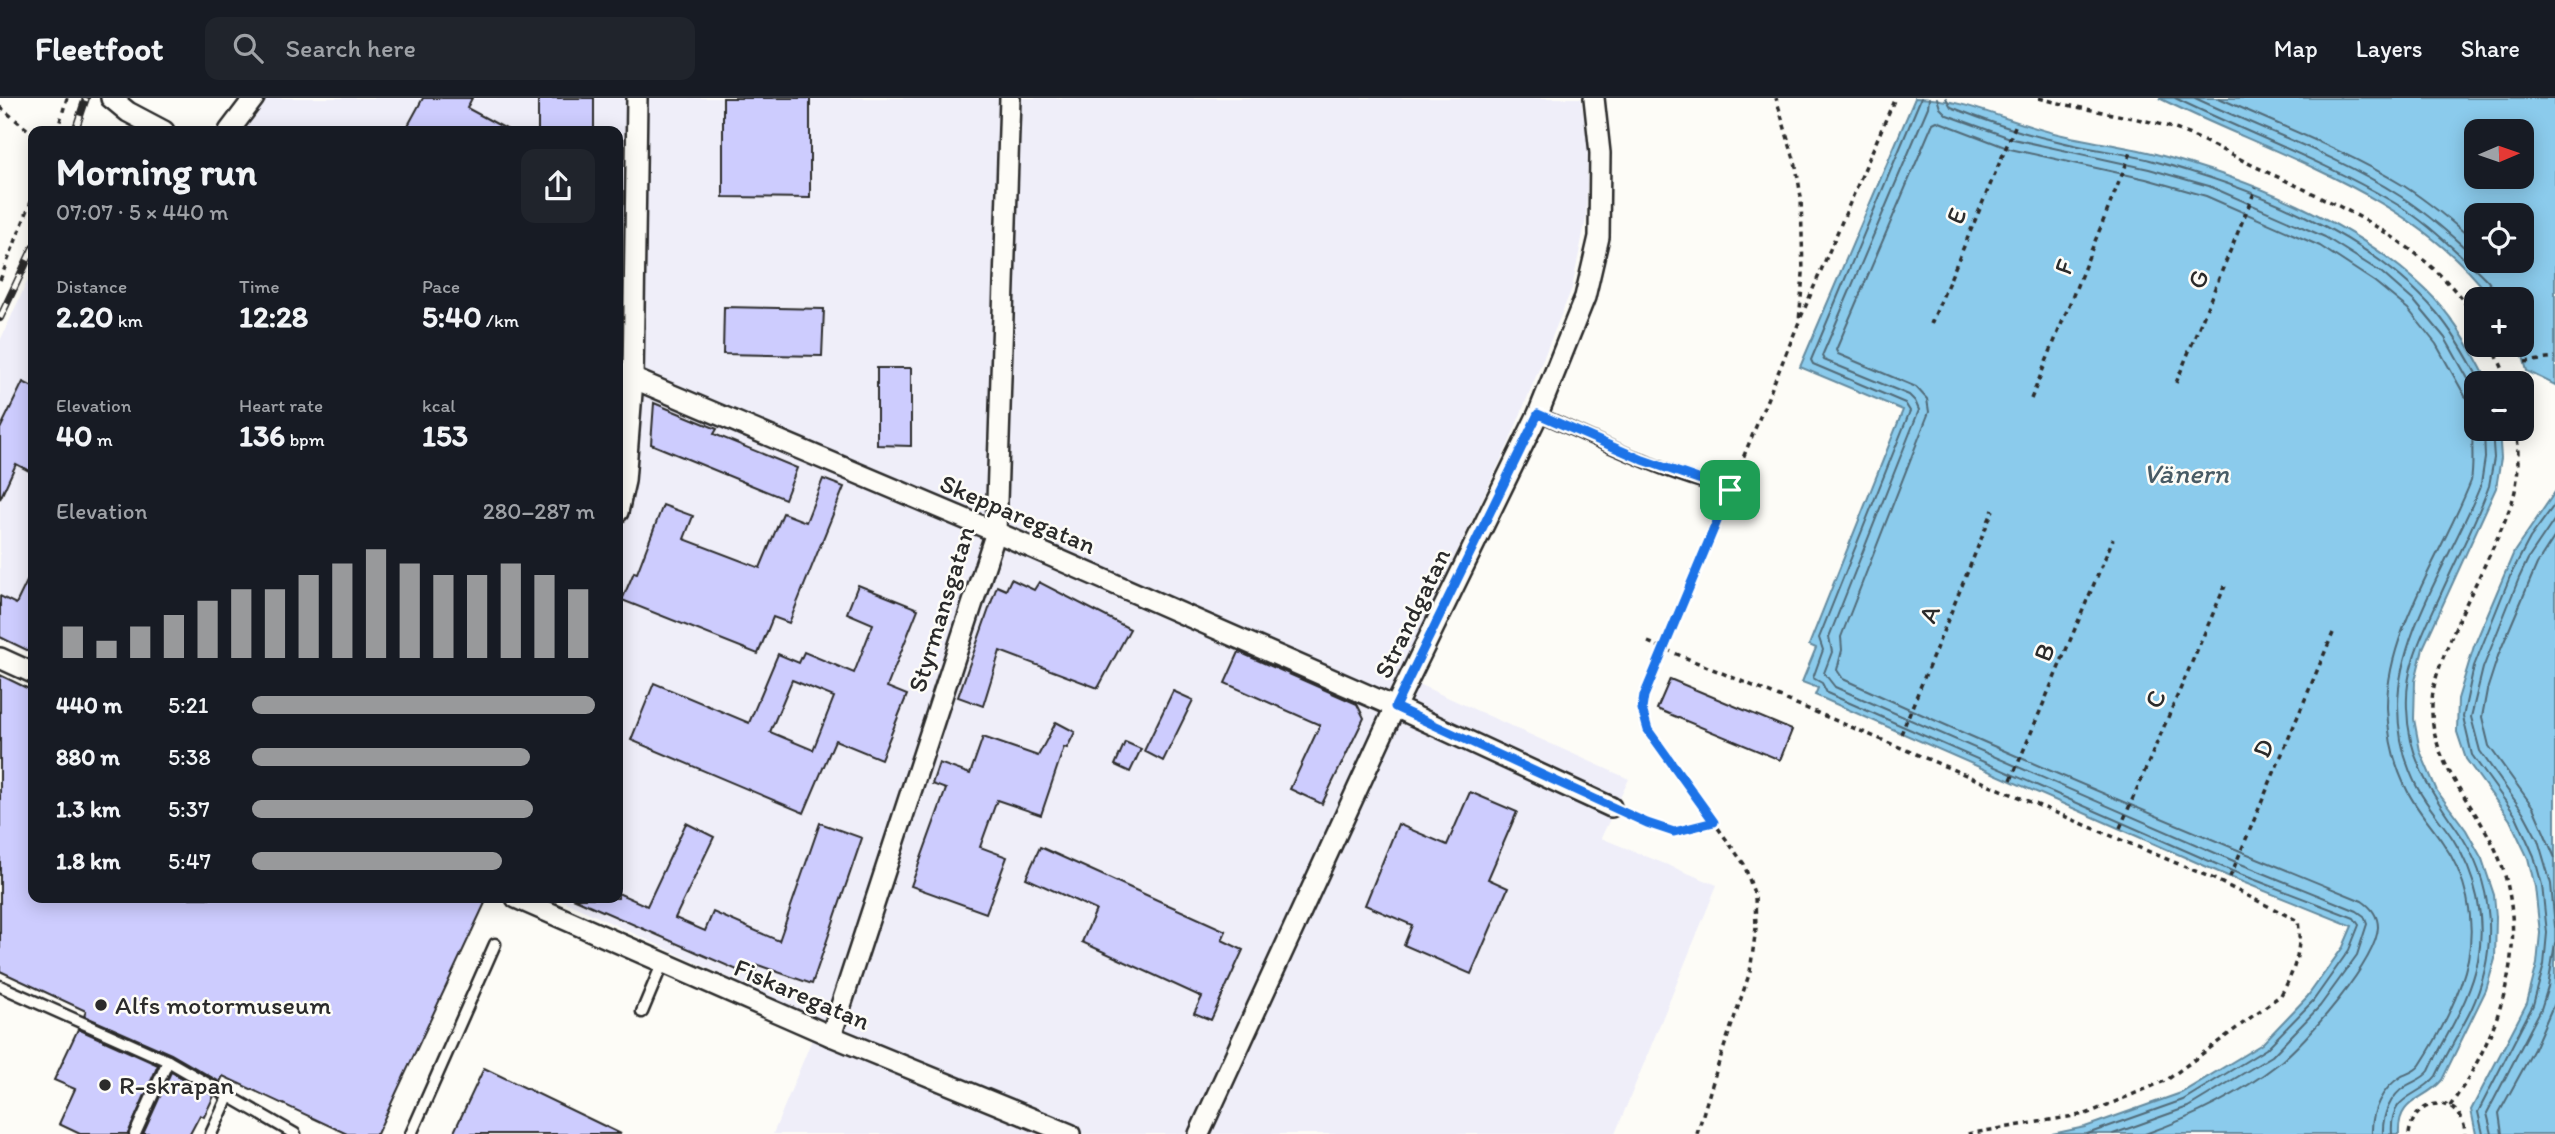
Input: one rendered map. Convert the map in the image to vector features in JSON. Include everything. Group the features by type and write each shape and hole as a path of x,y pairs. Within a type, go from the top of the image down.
{"street":[{"path":"111,98 128,112 155,126"},
{"path":"233,126 254,98"},
{"path":"623,490 637,98"},
{"name":"Styrmansgatan","path":"831,1035 996,532 1010,98"},
{"name":"Strandgatan","path":"1199,1134 1395,707 1538,414 1586,297 1599,237 1601,152 1594,98"},
{"name":"Skepparegatan","path":"626,376 996,532 1395,707 1611,807"},
{"path":"0,658 28,671"},
{"name":"Fiskaregatan","path":"527,903 831,1035 1070,1134"}],"lane":[{"path":"1538,414 1643,460 1730,490 1752,492"},
{"path":"411,1134 495,944"},
{"path":"642,1012 663,962"},
{"path":"0,986 168,1061 295,1134"},
{"path":"135,1134 168,1061"},
{"path":"211,1134 229,1095"}],"path":[{"path":"59,126 67,98"},
{"path":"1776,98 1796,166 1801,197 1803,274 1799,322"},
{"path":"1697,1134 1750,972 1756,928 1755,896 1744,864 1644,721 1644,696 1895,98"},
{"path":"2039,98 2161,125 2334,204 2382,230 2425,262 2464,304"},
{"path":"0,107 28,130"},
{"name":"E","path":"1931,324 2017,124"},
{"name":"F","path":"2031,399 2133,150"},
{"name":"G","path":"2176,383 2256,188"},
{"path":"0,280 28,210"},
{"path":"2525,362 2555,358"},
{"path":"2450,1106 2478,1057 2501,1004 2512,963 2513,909 2505,868 2445,767 2434,735 2432,702 2439,669 2457,622 2512,502 2519,467 2518,441"},
{"name":"A","path":"1901,734 1993,510"},
{"name":"B","path":"2011,780 2113,539"},
{"name":"C","path":"2120,828 2225,586"},
{"name":"D","path":"2230,877 2333,633"},
{"path":"1648,642 2211,878 2298,921 2301,942 2292,975 2281,995 2167,1080 2087,1114 1967,1134"},
{"path":"1611,807 1674,832 1714,822"},
{"path":"2409,1134 2417,1111 2426,1105 2450,1106 2464,1121 2465,1134"}],"shaded area":[{"path":"267,98 1581,98 1588,147 1586,219 1572,288 1508,445 1398,675 1629,779 1601,838 1717,885 1615,1134 773,1134 820,1020 568,903 623,903 623,126 246,126"},
{"path":"28,280 28,653 0,639 0,341"}],"water":[{"name":"Vänern","path":"1915,98 1969,106 2058,134 2152,153 2261,189 2333,223 2366,243 2398,265 2445,311 2464,338 2464,357 2475,357 2482,371 2464,371 2464,441 2500,441 2501,458 2496,488 2423,648 2415,681 2414,719 2420,751 2437,791 2466,830 2482,859 2494,895 2495,959 2486,990 2442,1080 2413,1101 2402,1113 2399,1134 2052,1134 2085,1127 2181,1093 2262,1044 2307,997 2343,947 2352,926 2230,877 1815,695 1818,688 1802,682 1816,648 1809,645 1903,410 1800,367"},
{"path":"2159,98 2555,98 2555,385 2534,374 2534,371 2527,371 2523,357 2534,357 2534,287 2482,287 2470,273 2534,273 2534,203 2464,203 2464,267 2423,231 2382,204 2294,159"},
{"path":"2555,492 2555,1134 2476,1134 2471,1110 2527,1003 2537,964 2540,933 2535,887 2528,858 2510,820 2466,759 2457,732 2458,699 2474,646 2514,552"}],"building":[{"path":"423,98 472,98 467,108 501,126 408,126"},
{"path":"538,98 594,98 594,126 538,126"},
{"path":"723,98 810,98 810,198 723,197"},
{"path":"724,307 824,309 822,356 723,354"},
{"path":"877,368 911,368 911,446 877,445"},
{"path":"23,382 28,384 28,470 16,464 0,499 0,429"},
{"path":"654,403 717,429 714,434 797,468 785,499 651,444"},
{"path":"823,479 844,487 789,623 773,617 758,654 623,600 634,572 637,573 663,505 693,516 684,539 760,568 783,513 806,522"},
{"path":"28,579 28,651 0,637 0,596 16,604"},
{"path":"1011,579 1034,590 1039,582 1130,629 1098,688 1000,651 983,706 958,697 997,586 1006,590"},
{"path":"858,585 918,609 887,687 907,695 881,759 835,740 804,813 631,740 654,683 749,723 778,654 799,663 804,652 854,673 873,624 847,613","holes":["792,680 834,697 813,750 770,732"]},
{"path":"1239,652 1357,704 1364,718 1322,804 1290,789 1320,725 1225,683"},
{"path":"0,675 28,689 28,903 485,903 377,1134 347,1134 223,1076 220,1082 171,1054 84,1016 86,1011 0,971"},
{"path":"1670,679 1792,730 1780,760 1657,709"},
{"path":"1173,691 1193,700 1163,761 1144,751"},
{"path":"1056,722 1075,732 1067,748 1064,747 1041,815 997,800 980,847 1007,857 986,913 911,886 946,789 932,784 939,763 970,774 983,737 1038,756"},
{"path":"1125,742 1141,749 1130,772 1115,765"},
{"path":"1470,792 1517,812 1488,879 1508,888 1471,974 1404,945 1412,925 1365,905 1398,824 1447,845"},
{"path":"686,823 714,837 675,918 705,931 713,912 779,941 820,823 862,838 812,984 758,965 753,977 584,903 623,903 623,895 647,906"},
{"path":"1040,847 1226,931 1222,940 1243,950 1211,1020 1194,1013 1202,997 1082,942 1096,910 1026,878"},
{"name":"R-skrapan","path":"78,1029 158,1065 128,1134 80,1134 59,1124 75,1089 54,1080"},
{"path":"484,1068 621,1134 453,1134"},
{"path":"171,1072 214,1096 204,1117 200,1115 190,1134 143,1134"}],"railway":[{"path":"77,126 86,98"},
{"path":"0,318 28,259"}],"place":[{"name":"Alfs motormuseum","path":"101,1005"},
{"name":"R-skrapan","path":"105,1085"}],"route":[{"path":"1538,414 1643,460 1730,490 1644,696 1642,709 1648,730 1714,822 1674,832 1647,823 1395,707 1538,414"}]}
